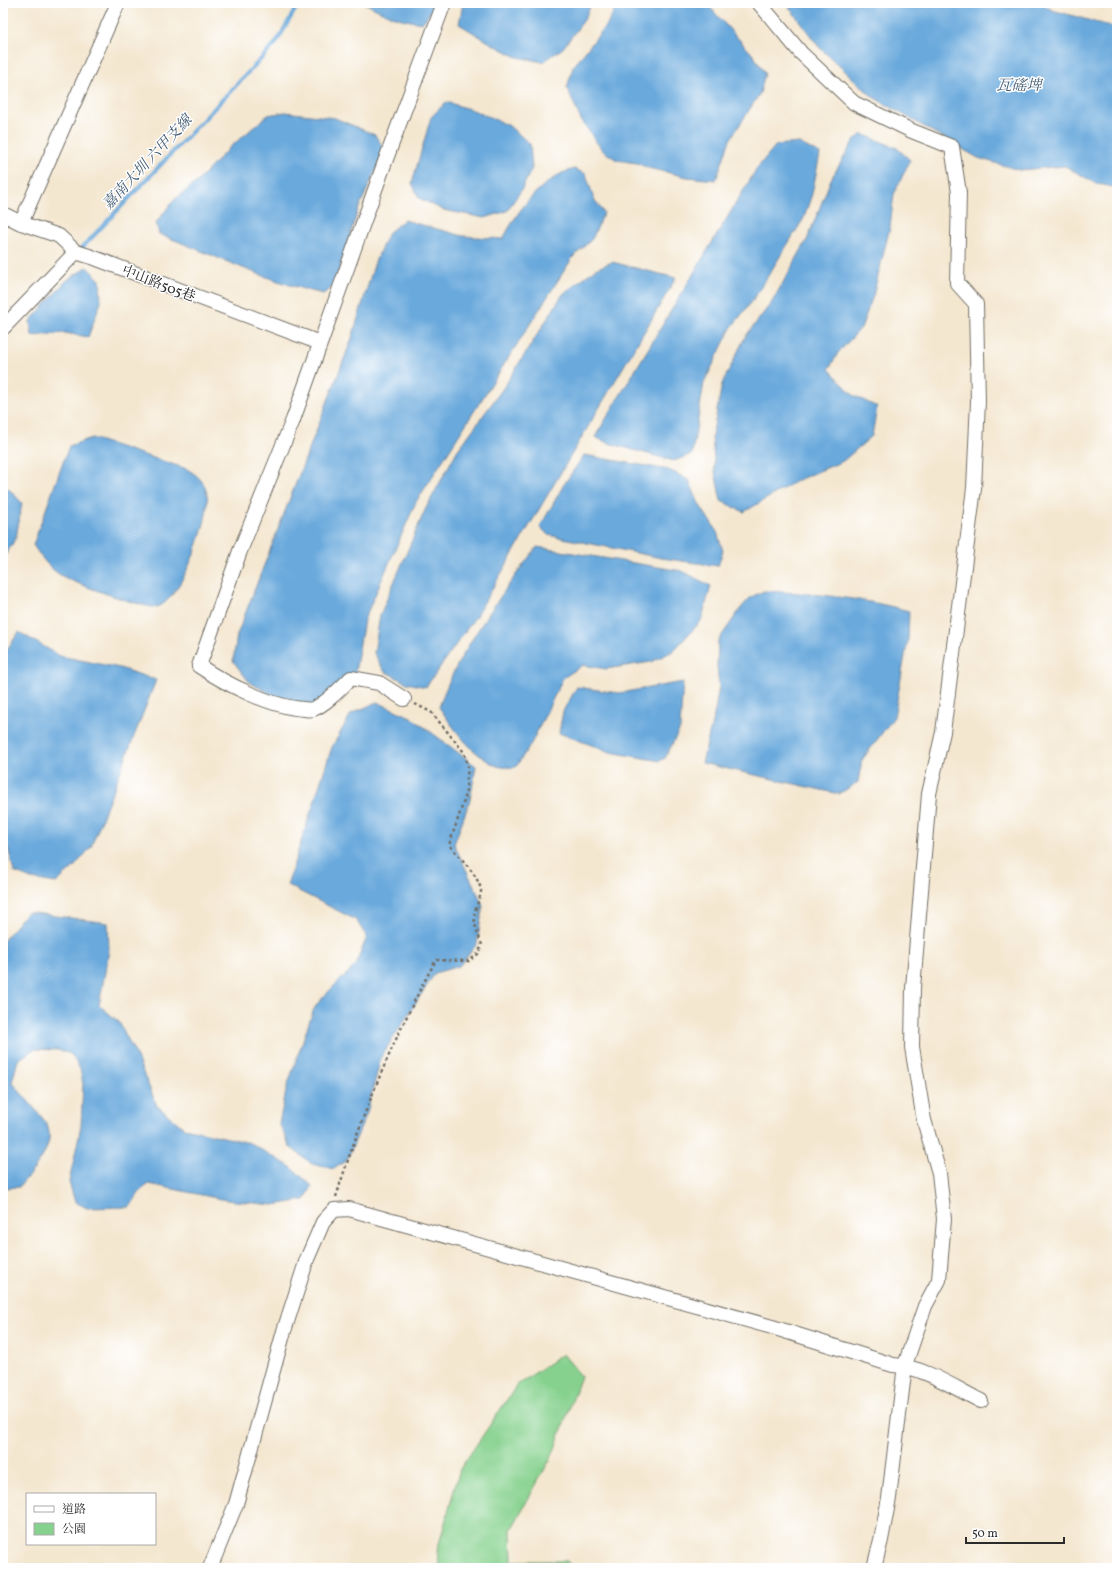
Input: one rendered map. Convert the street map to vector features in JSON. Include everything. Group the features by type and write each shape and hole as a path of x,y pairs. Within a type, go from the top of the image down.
{"lane":[{"path":"21,223 118,3"},
{"path":"404,699 379,683 351,678 331,698 312,709 291,708 265,700 216,677 199,666 240,552 293,420 382,170 444,3"},
{"path":"759,3 801,53 854,103 912,131 952,147 959,193 957,283 976,304 978,401 974,488 943,732 929,794 913,988 912,1047 924,1120 939,1172 944,1220 939,1280 925,1306 905,1365 889,1498 874,1568"},
{"name":"中山路505巷","path":"3,214 21,223 59,236 76,252 320,343"},
{"path":"3,328 76,252"},
{"path":"210,1568 236,1504 284,1331 307,1259 323,1222 334,1210 349,1209 772,1327 893,1365 905,1365 942,1381 981,1401"}],"path":[{"path":"334,1210 336,1197 353,1145 418,992 436,960 468,961 478,954 482,944 476,930 474,913 481,891 475,877 449,845 465,798 468,767 464,752 431,712 404,699"}],"green space":[{"path":"563,1354 581,1376 553,1454 511,1530 512,1561 567,1561 573,1568 440,1568 437,1551 460,1469 517,1385"}],"water":[{"path":"365,3 438,3 422,23 392,16"},
{"path":"463,3 592,3 584,20 563,48 543,62 517,57 459,24"},
{"path":"618,3 706,3 754,56 765,73 760,93 730,140 716,180 687,177 648,168 637,163 617,160 602,150 581,120 567,88 573,67 608,23"},
{"name":"瓦磘埤","path":"786,3 1041,3 1052,10 1117,28 1117,188 1095,183 1065,166 1019,170 978,158 873,97 819,47"},
{"path":"446,102 473,110 508,125 530,144 532,168 522,189 507,211 485,218 443,210 419,198 412,183 431,117"},
{"path":"285,112 335,118 375,135 385,150 358,210 334,286 323,294 302,289 261,275 159,234 156,223 173,201 198,181 228,149 268,115"},
{"path":"862,134 897,148 910,160 894,194 890,227 873,296 861,328 838,353 829,369 853,395 877,407 872,436 843,461 798,480 744,512 721,501 715,472 712,437 722,384 745,337 772,302 807,240 831,179 853,142"},
{"path":"799,143 820,154 812,194 804,218 753,300 731,328 704,383 692,454 674,461 608,443 595,437 757,168 776,145"},
{"path":"574,169 586,174 594,199 604,213 592,239 573,257 416,502 364,620 354,679 331,706 295,707 250,683 233,661 237,635 351,341 375,262 388,233 404,220 463,236 503,239 519,212 532,196 548,182 563,173"},
{"path":"612,262 676,278 476,616 426,687 407,683 384,671 374,653 380,615 425,510 457,451 504,387 563,294 595,269"},
{"path":"87,267 100,280 101,302 88,337 65,333 32,336 30,321 67,280"},
{"path":"92,438 187,469 200,479 206,489 207,505 205,521 193,557 176,590 166,601 157,607 150,607 126,600 64,577 50,567 33,545 69,446"},
{"path":"584,455 669,470 689,480 699,504 717,532 723,551 718,566 661,558 548,535 540,527 563,486"},
{"path":"3,487 9,489 22,503 16,538 3,559"},
{"path":"537,547 682,571 711,586 701,621 673,651 651,662 606,669 583,665 563,678 532,742 516,767 501,767 488,761 464,741 439,707 449,681 469,644 503,593"},
{"path":"764,591 838,597 892,606 909,611 908,639 894,717 862,760 858,782 839,794 702,763 715,711 719,687 717,666 718,641 741,608 751,597"},
{"path":"19,632 60,656 120,668 156,680 91,847 74,867 56,883 31,879 14,872 8,848 3,836 3,655"},
{"path":"683,682 680,729 665,758 660,761 610,752 559,733 563,711 577,687 619,693"},
{"path":"377,702 411,717 476,766 470,800 454,844 483,905 477,944 459,966 435,973 381,1057 367,1113 347,1160 334,1169 312,1164 290,1147 279,1123 287,1087 313,1011 317,1004 331,989 355,966 367,937 356,920 287,885 332,747 351,714"},
{"path":"27,912 108,923 109,950 99,1005 119,1022 135,1053 157,1106 184,1128 250,1143 291,1167 312,1186 305,1200 273,1205 226,1200 149,1184 141,1190 130,1207 87,1208 75,1202 69,1182 81,1126 83,1084 80,1069 71,1054 58,1050 34,1049 18,1060 12,1082 44,1120 48,1129 49,1138 47,1147 37,1165 19,1187 3,1188 3,941"}],"waterway":[{"name":"嘉南大圳 六甲支線","path":"80,250 276,43 299,3"}]}
